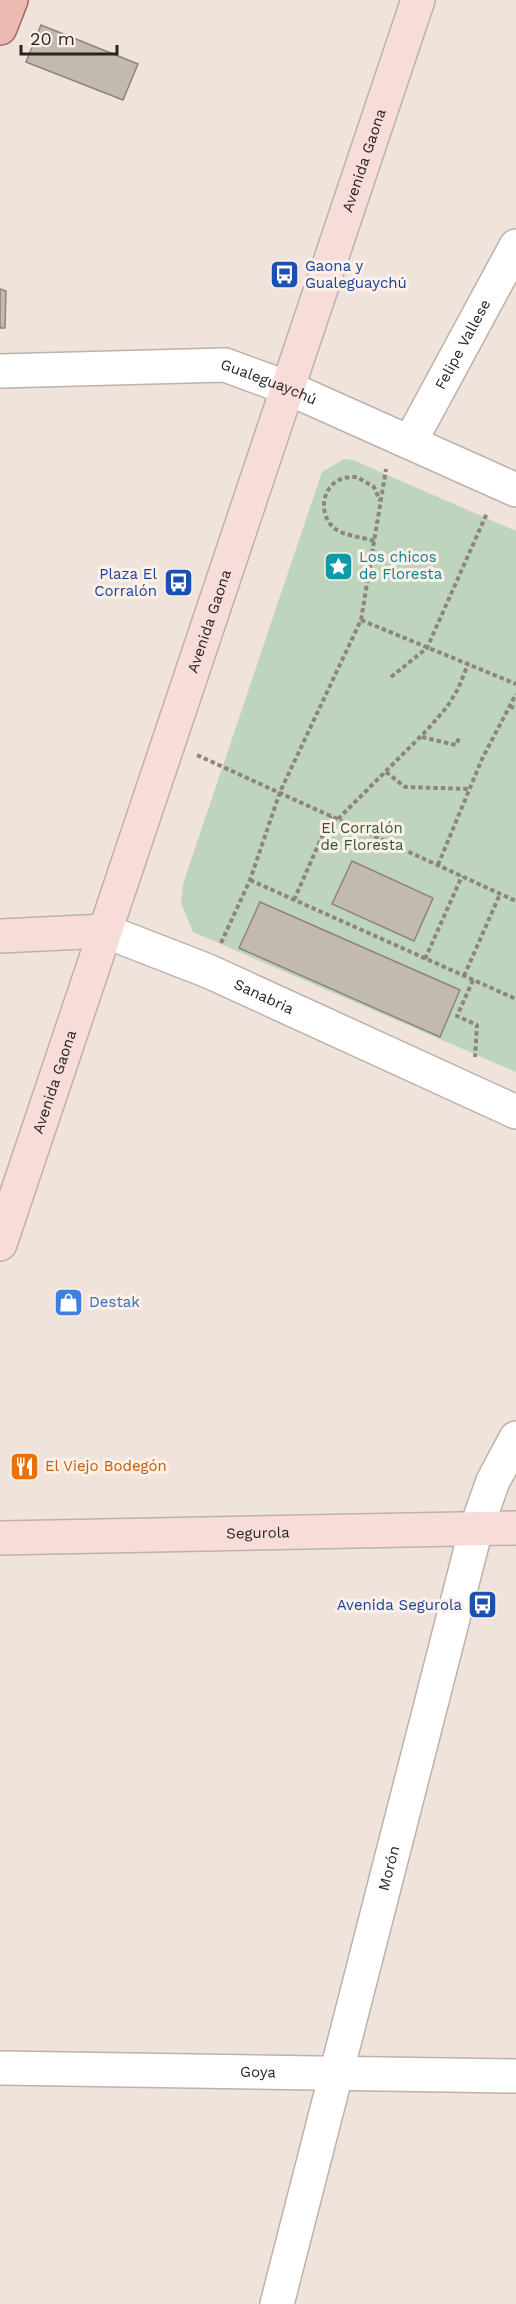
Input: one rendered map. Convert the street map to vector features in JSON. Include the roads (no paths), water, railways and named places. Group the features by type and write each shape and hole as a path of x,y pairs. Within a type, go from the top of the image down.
{"main road":[{"path":"0,28 11,0"},
{"name":"Avenida Gaona","path":"0,1244 418,0"},
{"name":"Sanabria","path":"0,936 105,931"},
{"name":"Segurola","path":"0,1538 516,1528"}],"street":[{"name":"Felipe Vallese","path":"401,438 516,246"},
{"name":"Gualeguaychú","path":"0,371 225,365 288,388 508,487"},
{"name":"Sanabria","path":"105,931 208,971 516,1112"},
{"name":"Morón","path":"277,2304 476,1529 493,1481 516,1438"},
{"name":"Goya","path":"0,2068 516,2076"}],"place":[{"name":"Gaona y Gualeguaychú","path":"284,275"},
{"name":"Los chicos de Floresta","path":"338,566"},
{"name":"Plaza El Corralón","path":"178,583"},
{"name":"Destak","path":"68,1302"},
{"name":"El Viejo Bodegón","path":"24,1466"},
{"name":"Avenida Segurola","path":"483,1605"}],"park label":[{"name":"El Corralón de Floresta","path":"362,836"}]}
